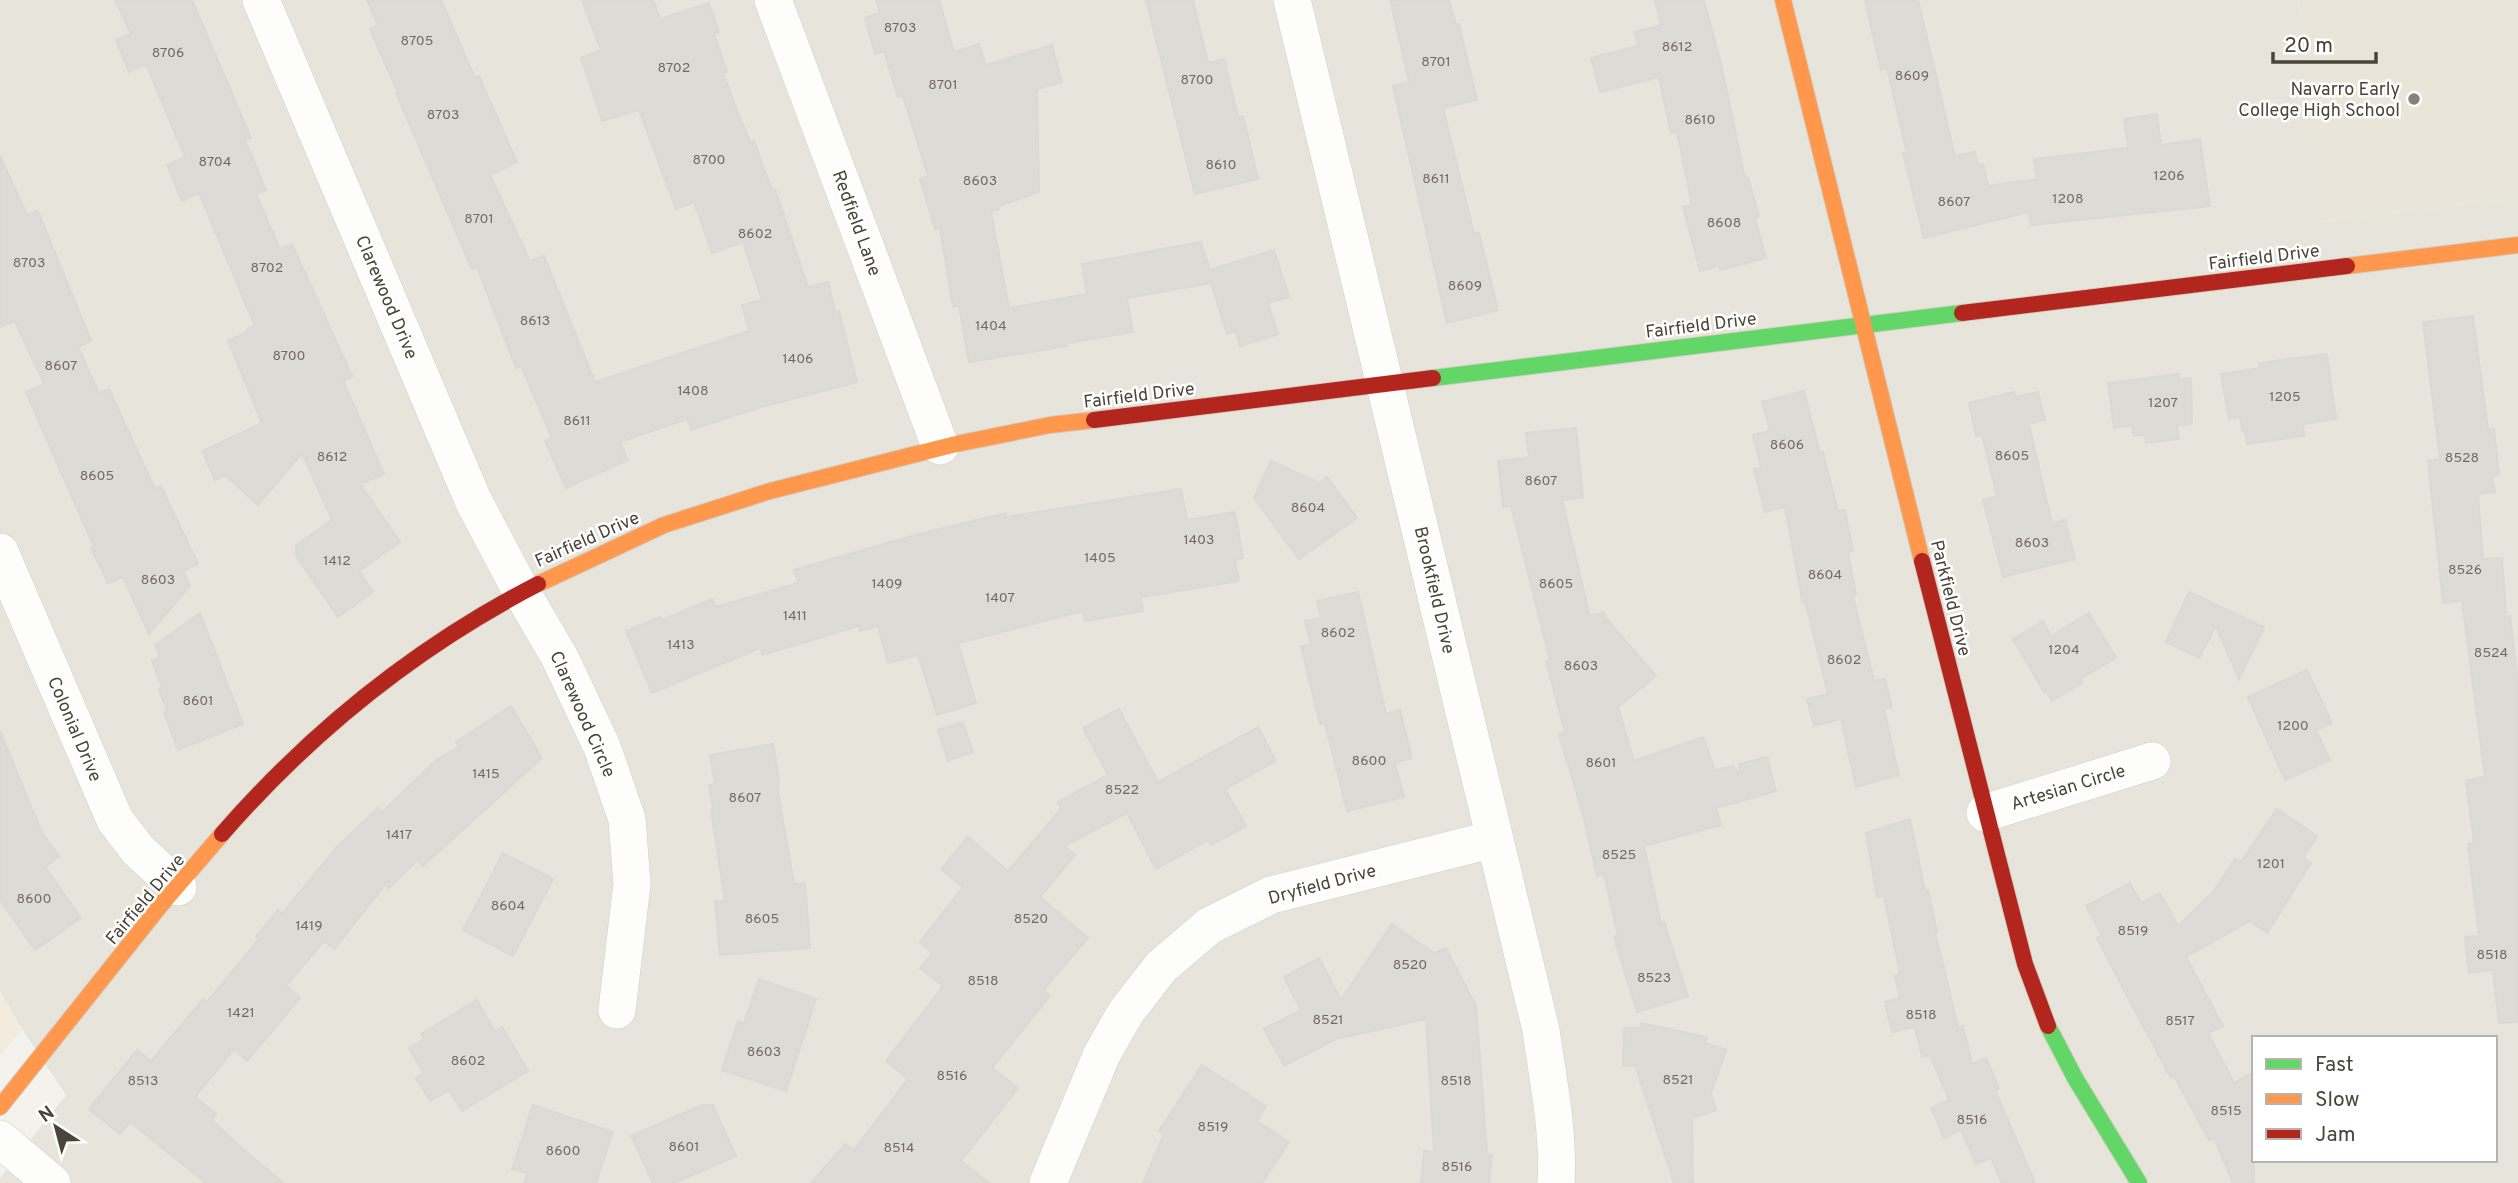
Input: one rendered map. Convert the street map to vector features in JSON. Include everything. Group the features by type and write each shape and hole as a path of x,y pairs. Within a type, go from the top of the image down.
{"street":[{"name":"Clarewood Drive","path":"261,0 473,500 521,591"},
{"name":"Redfield Lane","path":"773,0 940,446"},
{"name":"Brookfield Drive","path":"1292,0 1541,1030 1552,1103 1556,1183"},
{"name":"Parkfield Drive","path":"1783,0 2025,964 2045,1021 2075,1078 2139,1183"},
{"name":"Fairfield Drive","path":"0,1107 178,887 262,790 332,724 407,664 521,591 586,559 676,521 841,470 940,446 1050,425 2518,245"},
{"name":"Colonial Drive","path":"0,552 114,820 138,850 178,887"},
{"name":"Clarewood Circle","path":"521,591 560,659 603,747 628,819 632,884 617,1010"},
{"name":"Artesian Circle","path":"1985,813 2152,761"},
{"name":"Dryfield Drive","path":"1048,1183 1102,1054 1126,1012 1161,967 1209,926 1271,895 1494,839"},
{"path":"0,1139 52,1183"}],"shaded area":[{"path":"0,0 2298,0 2324,222 2518,198 2518,1183 0,1183 0,1178 66,1095 0,991"},
{"name":"Navarro Early College High School","path":"2298,0 2518,0 2518,198 2323,222"},
{"path":"0,991 22,1029 0,1056"}],"building":[{"path":"115,0 192,0 251,138 245,140 266,190 256,194 280,249 292,244 352,376 343,381 384,474 360,484 400,542 359,571 373,592 338,617 296,556 296,545 332,520 302,453 258,505 225,475 215,480 202,451 262,423 228,341 255,326 199,193 182,201 167,165 185,157 146,64 129,72 116,40 131,34"},
{"path":"367,0 441,0 475,78 479,76 517,162 490,175 530,261 544,256 595,382 749,331 742,305 762,300 743,242 712,253 694,202 676,209 639,110 602,121 581,58 601,50 582,0 653,0 660,19 709,3 719,32 714,33 727,72 723,73 737,111 750,142 754,141 772,190 775,189 808,287 828,282 835,311 839,311 857,382 758,408 691,430 687,419 620,442 628,460 566,488 545,441 552,438 521,366 516,368 477,267 472,269 396,93 370,29 378,25"},
{"path":"876,0 939,0 954,52 979,44 986,65 1052,45 1062,82 1037,89 1039,192 999,206 999,209 991,212 1009,308 1087,294 1082,264 1201,242 1210,270 1274,250 1289,297 1268,303 1278,334 1240,346 1236,331 1227,334 1211,283 1127,298 1133,332 969,362 959,306 953,307 940,228 935,229 920,179 928,176 903,96 898,97 884,51 875,54 865,18 880,13"},
{"path":"1146,0 1193,0 1208,63 1224,59 1238,117 1243,116 1258,179 1195,194"},
{"path":"1390,0 1449,0 1456,25 1459,24 1477,100 1443,108 1474,234 1479,233 1498,310 1447,323 1393,86 1409,82"},
{"path":"1655,0 1704,0 1721,64 1745,178 1748,177 1759,216 1755,217 1766,258 1720,270 1719,266 1700,271 1683,207 1692,205 1677,132 1671,133 1659,77 1600,92 1591,58 1638,46 1635,32 1661,25"},
{"path":"1865,0 1918,0 1955,156 1975,152 1978,165 1983,164 1988,186 2037,179 2034,159 2128,148 2124,119 2157,114 2161,145 2200,139 2210,206 2031,225 2029,212 1924,238 1903,153 1907,153 1887,68 1881,70"},
{"path":"0,156 27,215 38,211 91,341 78,347 99,393 109,389 155,489 161,486 198,564 183,571 190,586 149,634 123,577 108,583 91,548 94,547 26,392 44,384 15,321 0,327"},
{"path":"2473,316 2488,430 2494,429 2499,475 2492,476 2495,492 2478,494 2483,559 2502,558 2506,616 2510,616 2518,683 2518,1022 2499,1023 2493,970 2469,973 2465,937 2479,936 2468,844 2474,843 2466,780 2485,777 2462,601 2443,603 2428,461 2440,459 2423,322"},
{"path":"2327,354 2336,419 2303,424 2304,436 2247,444 2240,417 2229,419 2221,374 2260,368 2259,363"},
{"path":"2179,374 2179,379 2191,378 2192,424 2177,426 2179,439 2146,443 2145,435 2134,436 2132,425 2114,428 2108,383"},
{"path":"1804,391 1838,511 1845,510 1853,551 1848,552 1856,595 1853,596 1874,681 1885,679 1892,707 1884,709 1899,775 1856,787 1841,719 1814,726 1807,699 1828,694 1806,604 1803,604 1785,507 1765,512 1754,469 1761,468 1753,435 1770,431 1762,402"},
{"path":"2014,392 2016,397 2038,392 2045,420 2029,424 2052,523 2065,520 2075,559 2003,577 1983,500 1997,496 1982,435 1976,436 1969,403"},
{"path":"1576,428 1583,497 1562,500 1590,616 1604,612 1605,617 1656,676 1618,707 1634,761 1703,737 1715,770 1733,766 1742,776 1739,764 1767,757 1776,791 1716,808 1721,825 1644,846 1661,923 1664,922 1688,996 1637,1012 1614,937 1618,936 1604,874 1597,876 1582,811 1559,734 1565,732 1546,661 1550,660 1511,506 1503,507 1498,461 1529,457 1526,433"},
{"path":"1271,461 1319,483 1327,477 1357,518 1299,559 1254,498"},
{"path":"1181,489 1187,520 1235,512 1243,558 1235,560 1239,581 1141,597 1143,611 1085,621 1083,611 958,643 976,703 937,715 918,655 888,663 878,626 860,631 859,626 762,655 760,648 652,693 626,631 660,617 662,620 712,599 716,607 798,583 794,570 915,535 1006,513 1007,517"},
{"path":"1358,592 1386,714 1400,710 1412,758 1395,763 1404,797 1347,811 1325,723 1320,724 1301,646 1311,644 1305,621 1321,618 1317,601"},
{"path":"2189,592 2264,627 2239,679 2216,626 2199,658 2166,642"},
{"path":"200,613 243,724 178,750 164,712 167,711 159,689 162,688 152,660 160,657 155,645"},
{"path":"2089,613 2116,658 2080,679 2082,683 2052,701 2013,639 2043,621 2051,636"},
{"path":"2307,670 2332,723 2316,730 2330,760 2285,780 2248,697"},
{"path":"511,706 542,758 423,866 418,860 389,888 386,884 334,949 324,941 286,986 300,998 247,1061 234,1049 195,1097 216,1114 212,1120 283,1183 206,1183 130,1122 120,1134 89,1109 137,1050 151,1061 203,999 207,1002 259,939 256,937 278,910 282,914 336,848 378,808 382,812 436,760 459,747 456,742"},
{"path":"1119,709 1158,782 1258,727 1276,761 1225,789 1246,826 1211,845 1208,840 1156,869 1127,813 1064,846 1075,855 1040,897 1088,938 1043,990 1050,996 992,1068 1018,1088 961,1161 989,1183 811,1183 845,1144 854,1150 908,1079 886,1061 943,986 920,968 932,953 920,942 963,887 941,869 968,837 1008,871 1061,809 1058,802 1108,775 1083,728"},
{"path":"963,722 973,752 948,761 938,730"},
{"path":"0,731 42,833 59,856 45,867 81,918 35,950 0,900"},
{"path":"773,744 779,780 778,792 794,884 805,883 810,948 720,955 715,901 725,901 711,810 709,785 715,784 710,755"},
{"path":"2277,809 2317,836 2303,858 2311,863 2267,933 2250,921 2186,957 2223,1026 2208,1033 2234,1083 2252,1073 2254,1183 2233,1183 2214,1138 2209,1140 2174,1076 2171,1078 2127,996 2097,938 2102,935 2086,906 2130,883 2141,903 2160,893 2178,926 2214,891 2235,859 2241,862"},
{"path":"1910,819 1958,1027 1963,1026 1972,1064 1986,1058 1999,1088 1995,1090 2035,1183 2002,1183 1991,1158 1976,1164 1961,1130 1944,1138 1931,1108 1949,1100 1930,1055 1922,1057 1915,1027 1892,1032 1885,1002 1900,998 1895,976 1900,974 1884,896 1877,897 1866,833"},
{"path":"503,853 553,879 513,956 463,930"},
{"path":"1392,924 1434,953 1446,948 1476,1006 1487,1154 1492,1155 1489,1183 1421,1183 1424,1151 1434,1152 1426,1019 1336,1039 1284,1066 1264,1029 1301,1010 1284,977 1319,958 1341,1000"},
{"path":"759,979 816,999 786,1091 722,1070 738,1021 744,1023"},
{"path":"477,1000 495,1031 502,1027 528,1071 462,1111 449,1090 430,1101 416,1078 424,1073 409,1048 424,1039 421,1034"},
{"path":"1641,1023 1707,1037 1705,1043 1726,1050 1711,1094 1716,1110 1692,1118 1693,1183 1674,1183 1635,1065 1623,1066 1624,1028 1642,1028"},
{"path":"1202,1065 1266,1106 1257,1121 1289,1142 1262,1183 1143,1183 1164,1134 1159,1131"},
{"path":"533,1105 613,1132 596,1183 524,1183 528,1173 512,1169"},
{"path":"702,1105 713,1105 736,1156 674,1183 653,1183 631,1136"}],"traffic: fast":[{"path":"1433,378 1962,313"},
{"path":"2048,1026 2075,1078 2139,1183"}],"traffic: slow":[{"path":"1783,0 1922,561"},
{"path":"2347,266 2518,245"},
{"path":"538,584 664,525 770,491 956,444 1050,425 1094,420"},
{"path":"0,1107 160,906 222,834"}],"traffic: jam":[{"path":"1962,313 2347,266"},
{"path":"1094,420 1433,378"},
{"path":"1922,561 2025,964 2048,1026"},
{"path":"222,834 292,761 368,694 451,635 538,584"}],"place":[{"name":"Navarro Early College High School","path":"2414,99"}]}
